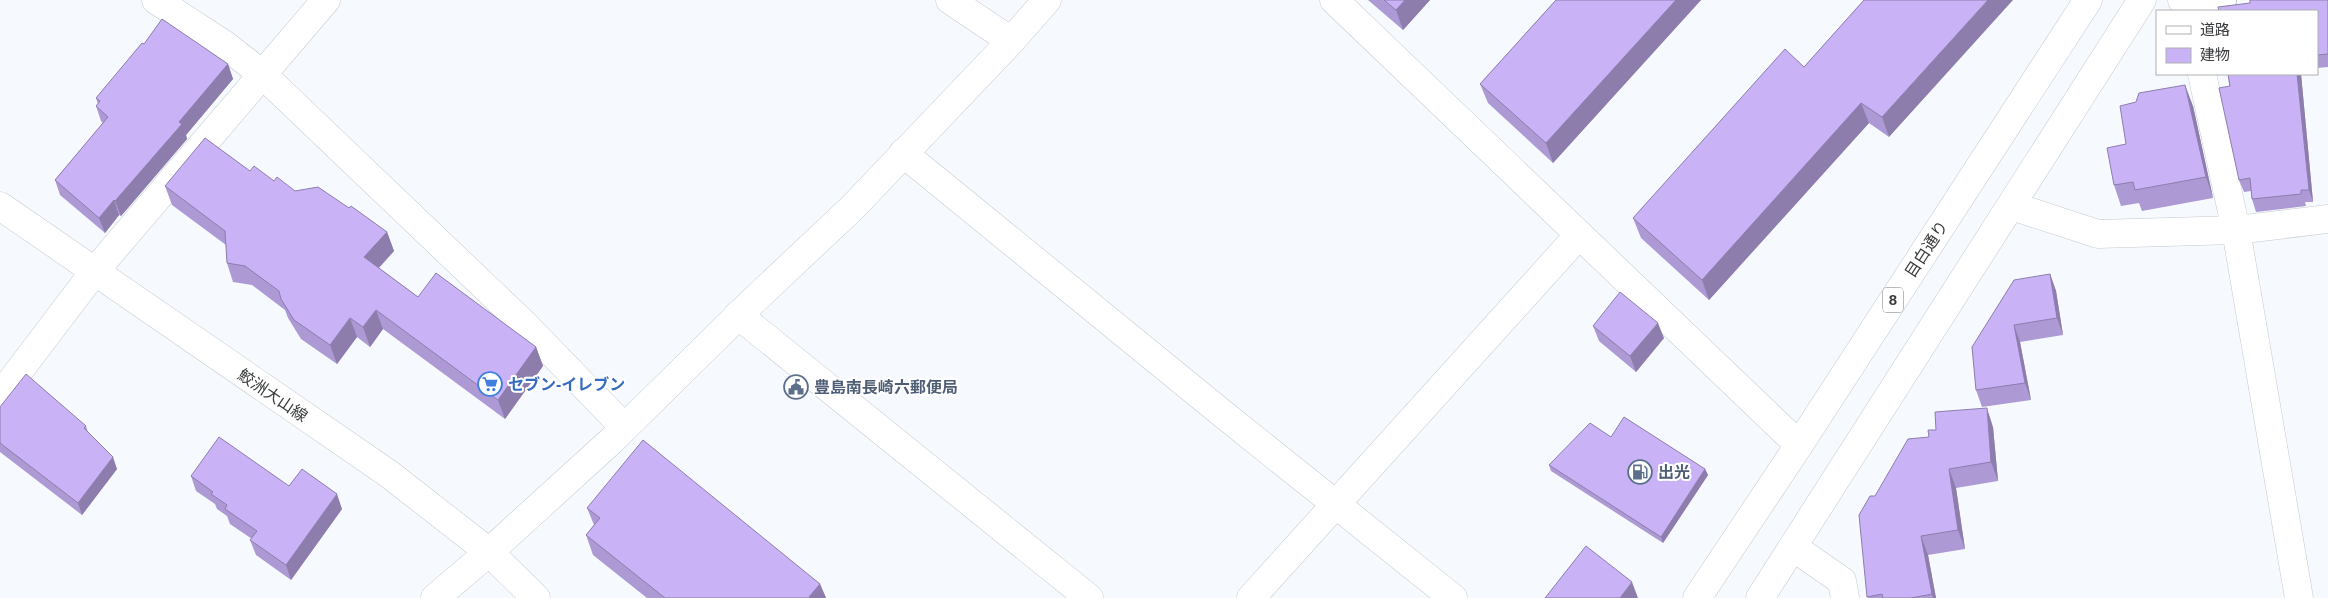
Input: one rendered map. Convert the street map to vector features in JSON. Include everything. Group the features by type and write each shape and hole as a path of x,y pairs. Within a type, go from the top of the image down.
{"street":[{"path":"156,0 224,45 262,74 525,325 624,427"},
{"path":"0,396 94,272 326,0"},
{"path":"950,0 1011,41"},
{"path":"435,598 489,552 624,427 738,315 853,207 1011,41 1047,0"},
{"path":"1334,0 1799,445"},
{"name":"目白通り","path":"1697,598 1799,445 2088,0"},
{"path":"1760,598 2142,0"},
{"path":"2205,10 2223,0"},
{"path":"2202,75 2236,230 2299,598"},
{"path":"903,153 1223,414 1453,598"},
{"name":"鮫洲大山線","path":"0,206 389,474 489,552 536,598"},
{"path":"2012,206 2098,234 2236,230 2328,219"},
{"path":"1251,598 1579,235"},
{"path":"738,315 1089,598"},
{"path":"1793,547 1842,581 1845,598"}],"building":[{"path":"1384,0 1405,0 1396,10"},
{"path":"1556,0 1676,0 1546,143 1480,84"},
{"path":"1864,0 1988,0 1882,117 1861,103 1702,280 1633,218 1785,49 1804,67"},
{"path":"2250,0 2328,0 2328,54 2318,55 2318,10 2219,10 2218,7 2250,3"},
{"path":"162,19 228,64 179,122 182,124 99,218 55,180 108,117 96,106 100,101 96,98 142,43 144,44"},
{"path":"2228,75 2297,75 2309,190 2301,190 2301,194 2252,199 2250,178 2239,180 2219,88 2230,86"},
{"path":"2185,85 2206,177 2135,190 2133,182 2114,185 2107,148 2126,144 2120,106 2136,102 2139,93"},
{"path":"205,138 250,171 254,166 274,181 277,177 295,191 318,187 349,208 351,206 387,232 364,257 418,297 436,273 536,347 498,400 376,310 363,327 350,318 330,345 294,320 281,299 279,291 245,266 227,263 225,231 165,186"},
{"path":"2050,274 2057,318 2014,325 2025,383 1976,390 1972,347 2014,280"},
{"path":"1620,292 1658,323 1630,356 1593,326"},
{"path":"26,374 86,426 84,428 113,457 78,503 0,443 0,407"},
{"path":"1987,408 1991,462 1949,469 1958,530 1921,536 1932,594 1911,598 1883,598 1882,594 1867,597 1859,515 1870,496 1875,496 1908,439 1929,437 1928,430 1936,430 1935,412"},
{"path":"1624,417 1705,469 1661,537 1549,465 1590,423 1611,437"},
{"path":"219,437 289,486 302,469 337,494 286,565 250,540 257,531 225,509 227,505 191,476"},
{"path":"643,440 820,584 810,598 665,598 586,535 600,518 587,508"},
{"path":"1586,546 1632,582 1620,598 1545,598"}],"place":[{"name":"セブン-イレブン","path":"490,384"},
{"name":"豊島南長崎六郵便局","path":"796,387"},
{"name":"出光","path":"1640,472"}]}
